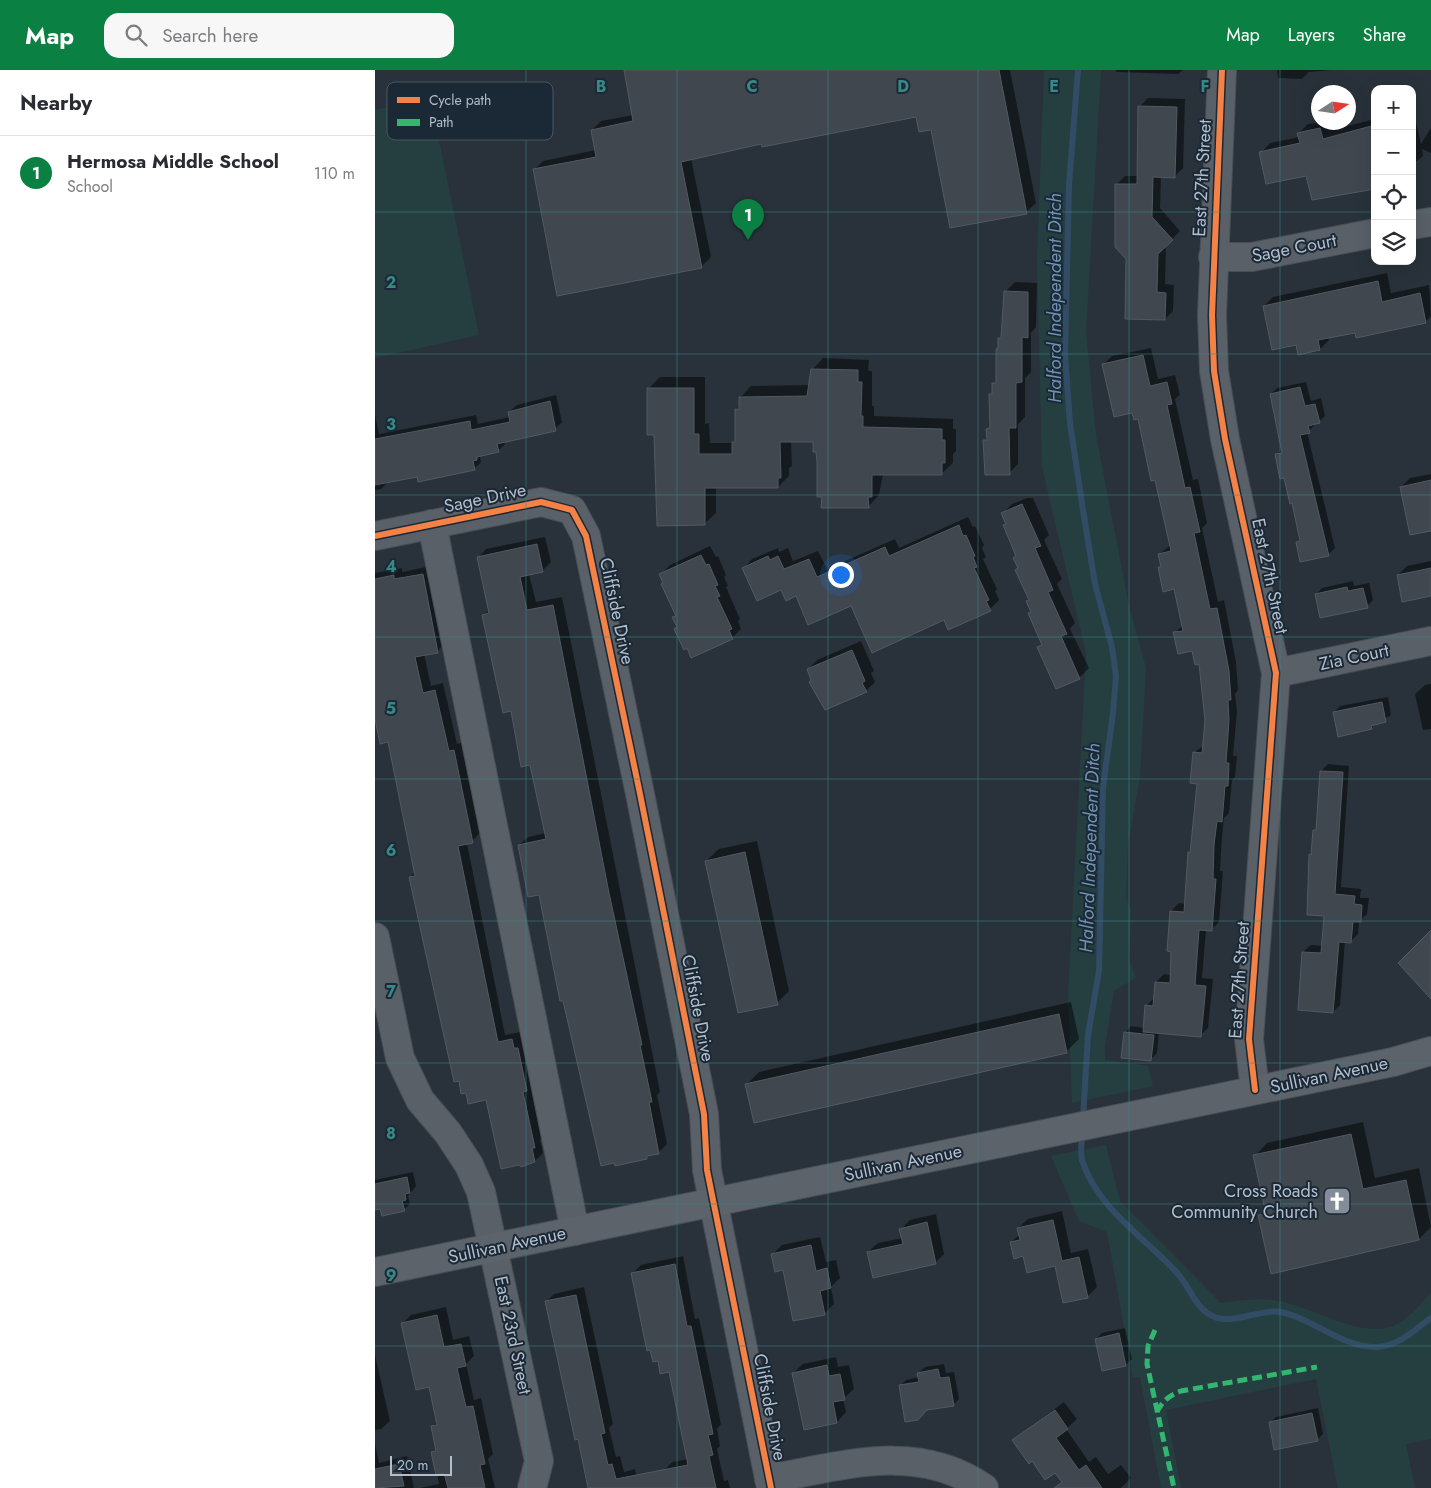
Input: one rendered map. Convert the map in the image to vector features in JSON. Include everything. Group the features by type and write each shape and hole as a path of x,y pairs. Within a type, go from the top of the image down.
{"main road":[{"name":"Sullivan Avenue","path":"375,1272 1410,1058 1431,1051"}],"street":[{"name":"East 27th Street","path":"1222,70 1213,257 1213,346 1218,401 1276,673 1249,1039 1255,1090"},
{"name":"Sage Court","path":"1213,257 1252,257 1371,234"},
{"name":"Sage Drive","path":"375,536 541,502 572,510 586,536"},
{"path":"432,524 575,1231"},
{"name":"Cliffside Drive","path":"586,536 704,1114 707,1170 770,1484"},
{"name":"Zia Court","path":"1276,673 1431,640"},
{"name":"East 23rd Street","path":"375,936 400,1058 420,1100 448,1133 469,1164 481,1192 539,1461 532,1488"},
{"path":"770,1484 857,1463 906,1460 954,1471 985,1488"}],"green space":[{"path":"1044,70 1101,70 1086,332 1096,435 1129,606 1146,668 1140,777 1128,844 1126,897 1131,910 1129,960 1136,978 1114,991 1105,1046 1105,1060 1148,1066 1153,1086 1072,1103 1068,996 1086,653 1042,467 1037,259"},
{"path":"387,107 387,140 439,140 479,335 375,358 375,110"},
{"path":"1106,1145 1120,1201 1221,1303 1257,1299 1278,1301 1351,1325 1380,1329 1393,1326 1404,1320 1431,1293 1431,1439 1406,1444 1415,1488 1338,1488 1316,1379 1166,1410 1181,1488 1161,1488 1140,1377 1133,1378 1107,1232 1079,1221 1051,1156"}],"building":[{"path":"624,70 999,70 1027,214 950,228 931,130 919,132 916,117 762,147 761,144 681,162 702,268 557,296 533,169 596,157 591,130 633,121"},
{"path":"1138,106 1177,107 1175,178 1153,177 1152,217 1173,240 1158,254 1157,292 1166,293 1165,320 1125,319 1126,259 1115,247 1115,184 1137,184"},
{"path":"1371,126 1371,190 1312,200 1306,176 1266,184 1259,152 1300,143 1297,133 1311,130 1321,130 1323,139"},
{"path":"1378,281 1382,302 1420,293 1426,323 1356,338 1355,333 1318,340 1320,350 1298,355 1296,345 1272,350 1263,306"},
{"path":"1004,291 1028,292 1028,338 1022,337 1022,382 1016,383 1016,428 1009,428 1010,475 985,475 983,440 987,440 986,429 990,428 989,394 992,394 992,383 996,383 996,349 998,348 998,338 1001,338"},
{"path":"1143,355 1150,386 1167,382 1172,404 1167,405 1185,488 1190,487 1200,532 1194,533 1210,609 1217,608 1229,671 1231,700 1228,700 1229,720 1226,763 1229,763 1228,786 1225,786 1222,822 1217,821 1214,845 1213,879 1216,879 1212,931 1199,930 1195,985 1206,986 1201,1037 1143,1032 1145,1005 1153,1006 1155,982 1170,983 1171,952 1167,951 1170,911 1184,912 1188,852 1190,853 1197,784 1190,783 1193,752 1202,753 1205,720 1199,664 1195,665 1192,651 1178,654 1173,632 1183,631 1174,589 1163,592 1158,567 1161,567 1158,554 1171,551 1155,480 1151,481 1138,419 1134,420 1132,413 1114,417 1102,364"},
{"path":"811,369 858,370 858,382 862,382 861,416 863,416 863,427 942,429 942,440 945,440 945,463 942,463 942,475 872,475 872,497 868,497 869,508 821,508 822,497 817,497 817,462 816,452 813,452 813,442 780,442 781,478 778,478 778,488 705,488 705,525 657,526 654,435 647,435 647,388 694,388 694,434 699,434 699,454 732,454 732,442 735,442 735,409 739,409 739,397 807,396"},
{"path":"1300,387 1305,406 1315,404 1320,423 1308,426 1310,433 1300,435 1329,556 1300,562 1296,542 1300,541 1292,503 1290,504 1284,478 1280,479 1275,454 1282,453 1270,394"},
{"path":"550,401 556,431 497,444 499,452 477,457 477,460 473,461 475,470 418,482 417,477 375,485 375,439 470,421 471,430 510,422 508,412"},
{"path":"1431,480 1431,531 1410,535 1400,487"},
{"path":"1022,504 1041,546 1035,548 1053,590 1048,592 1067,634 1061,636 1080,679 1056,689 1037,647 1042,645 1028,613 1031,612 1026,601 1029,600 1015,570 1018,568 1013,558 1016,556 1003,525 1006,524 1001,513"},
{"path":"959,525 963,536 966,535 975,556 973,557 977,567 974,568 989,600 986,601 991,611 948,630 944,620 872,653 851,606 808,625 796,596 786,601 781,590 757,601 742,568 768,556 770,560 778,556 784,569 809,559 817,577 885,547 889,556"},
{"path":"537,544 543,572 520,577 527,610 553,605 609,893 642,1045 640,1045 652,1102 649,1102 659,1154 647,1156 647,1159 615,1166 614,1163 601,1166 563,1001 560,1001 539,895 528,897 518,845 546,839 530,765 521,767 511,711 503,713 482,615 489,613 477,557"},
{"path":"701,555 706,565 709,564 718,585 715,586 720,596 717,597 732,629 729,630 733,639 691,658 687,648 684,650 674,629 677,627 672,617 676,616 661,584 663,583 659,574"},
{"path":"1431,568 1431,596 1402,602 1397,575"},
{"path":"423,574 438,653 415,657 423,693 435,690 449,751 454,750 473,843 458,846 498,1042 512,1039 514,1048 518,1048 527,1091 523,1092 535,1148 532,1148 535,1162 521,1167 519,1165 501,1169 486,1100 468,1104 466,1093 461,1094 459,1081 454,1082 409,877 415,876 388,742 380,744 375,719 375,579 394,575 394,579"},
{"path":"1347,587 1348,591 1363,588 1368,608 1320,618 1315,594"},
{"path":"852,650 865,681 862,683 867,692 825,710 809,682 811,680 807,669"},
{"path":"1382,702 1386,722 1371,726 1372,729 1338,737 1333,712"},
{"path":"1320,771 1343,772 1335,894 1355,896 1354,904 1362,905 1361,922 1353,922 1351,943 1339,942 1333,1013 1298,1010 1302,952 1321,953 1324,916 1307,915 1309,854 1311,855 1313,830 1316,830"},
{"path":"745,852 778,1005 738,1013 705,861"},
{"path":"1431,930 1431,999 1398,963"},
{"path":"1059,1014 1067,1053 754,1123 745,1084"},
{"path":"1124,1032 1154,1035 1151,1061 1121,1058"},
{"name":"Cross Roads Community Church","path":"1351,1134 1363,1189 1406,1180 1419,1240 1271,1274 1258,1215 1266,1214 1253,1155"},
{"path":"407,1177 410,1193 405,1194 406,1200 402,1201 405,1211 382,1216 380,1209 375,1210 375,1184"},
{"path":"1053,1220 1062,1261 1079,1257 1088,1298 1063,1303 1055,1266 1027,1273 1023,1256 1014,1259 1010,1242 1020,1240 1017,1228"},
{"path":"927,1222 936,1264 873,1278 867,1252 903,1244 899,1229"},
{"path":"811,1245 816,1271 827,1268 831,1288 820,1291 825,1315 793,1321 783,1270 775,1272 771,1254"},
{"path":"675,1264 687,1326 691,1326 713,1434 708,1435 713,1455 709,1456 716,1488 588,1488 578,1439 575,1440 545,1301 576,1295 605,1433 601,1434 608,1465 612,1464 616,1479 688,1465 669,1372 660,1374 658,1361 653,1362 650,1350 647,1351 631,1273"},
{"path":"437,1315 444,1347 461,1344 466,1366 457,1368 466,1407 473,1406 485,1464 480,1465 485,1488 448,1488 444,1473 436,1475 431,1452 436,1451 431,1426 437,1425 429,1387 416,1390 401,1323"},
{"path":"1119,1333 1126,1366 1102,1371 1095,1339"},
{"path":"827,1365 829,1376 840,1374 845,1400 833,1402 837,1423 804,1430 792,1373"},
{"path":"938,1369 940,1378 949,1377 954,1406 927,1410 918,1420 905,1422 899,1385 919,1382 917,1373"},
{"path":"1055,1410 1068,1429 1056,1438 1079,1470 1086,1465 1102,1488 1054,1488 1062,1482 1055,1473 1045,1480 1032,1461 1029,1464 1012,1440"},
{"path":"1312,1413 1318,1441 1274,1450 1269,1422"},
{"path":"399,1464 404,1486 375,1488 375,1469"}],"waterway":[{"name":"Halford Independent Ditch","path":"1078,70 1069,185 1065,355 1070,423 1083,510 1095,584 1112,647 1116,676 1103,788 1099,971 1088,1035 1083,1118"},
{"name":"Halford Independent Ditch","path":"1082,1133 1082,1160 1089,1178 1099,1194 1124,1222 1178,1274 1199,1305 1207,1313 1224,1319 1234,1319 1262,1313 1280,1312 1304,1320 1339,1338 1363,1346 1376,1347 1399,1341 1431,1318"}],"marked path":[{"path":"1155,1330 1148,1346 1147,1364 1174,1488"},
{"path":"1157,1412 1167,1399 1181,1391 1317,1367"}],"cycle path":[{"path":"1222,70 1212,315 1214,371 1225,439 1276,673 1249,1039 1255,1090"},
{"path":"375,536 541,502 572,510 586,536 704,1114 707,1170 771,1488"}],"place":[{"name":"Hermosa Middle School","path":"748,240"},
{"name":"Cross Roads Community Church","path":"1337,1201"}]}
